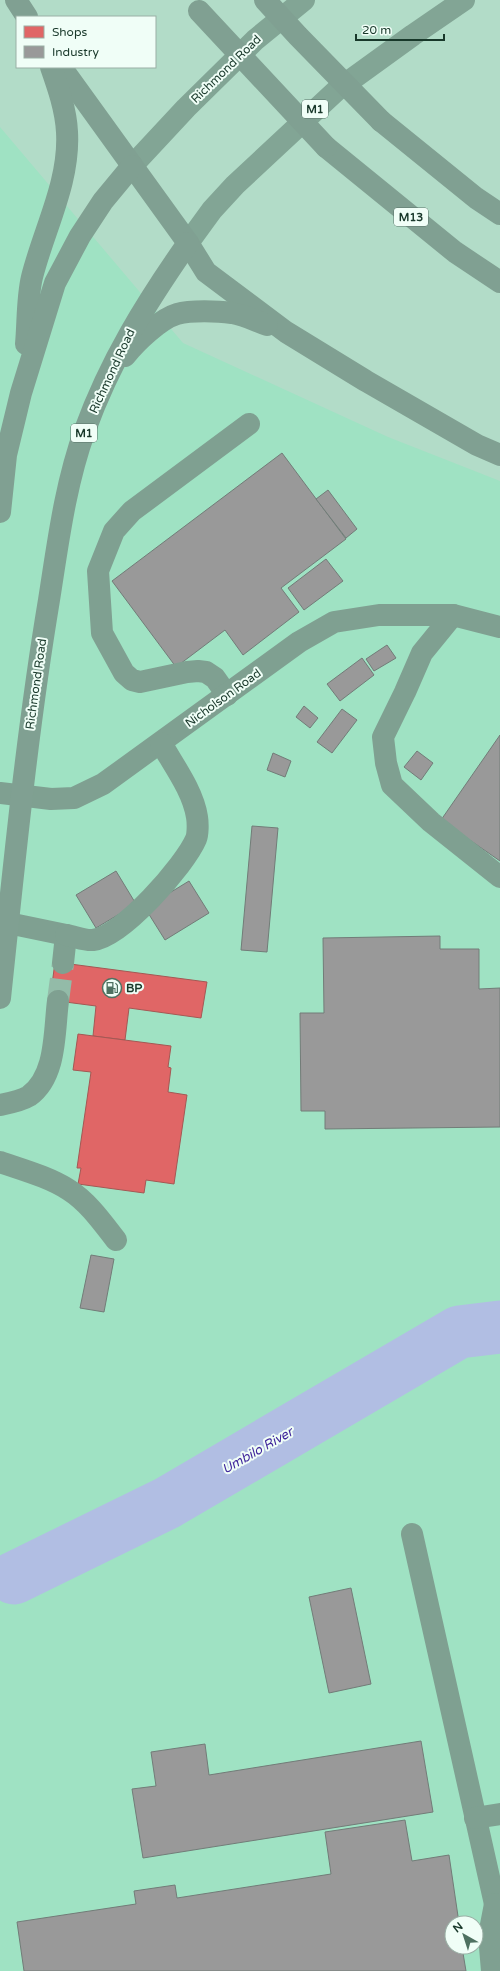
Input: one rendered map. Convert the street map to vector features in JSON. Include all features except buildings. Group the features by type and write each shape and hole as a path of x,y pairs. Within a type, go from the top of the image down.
{"highway":[{"path":"16,0 26,16"},
{"path":"265,0 381,121 476,198 500,214"},
{"name":"M13","path":"194,5 326,147 455,252 500,282"},
{"path":"22,392 32,277 65,166 67,132 59,89 51,68"},
{"path":"62,68 188,243 206,272 286,332 366,381 477,445 500,454"},
{"name":"Richmond Road","path":"0,512 6,455 22,392 55,283 80,236 103,201 132,166"},
{"name":"Richmond Road","path":"0,998 22,796 41,645 68,484 85,430 107,377 129,332 160,283 188,243"},
{"path":"107,377 135,344 162,322 177,314 206,312 233,313 286,332"}],"main road":[{"name":"Richmond Road","path":"132,166 186,108 250,45 304,0"},
{"name":"Richmond Road","path":"188,243 212,210 235,185 337,90 413,34 464,0"}],"lane":[{"path":"227,695 215,678 206,672 187,672 140,682 132,680 124,673 102,633 98,571 114,531 132,511 249,424"},
{"name":"Nicholson Road","path":"0,792 50,799 74,798 103,784 299,642 334,622 379,615 453,615 500,628"},
{"path":"453,615 422,653 383,737 386,763 392,785 431,822 500,877"},
{"path":"8,923 93,940 106,936 124,924 153,897 175,869 196,838 197,818 192,798 161,743"},
{"path":"63,963 66,935"},
{"path":"0,1105 28,1096 41,1086 50,1064 58,1001"},
{"path":"0,1162 69,1190 95,1213 116,1240"},
{"path":"412,1534 497,1910 489,1935 492,1971"},
{"path":"475,1818 500,1814"}],"shaded area":[{"path":"0,127 183,343 388,437 500,481 500,1971 0,1971"}],"waterway":[{"name":"Umbilo River","path":"14,1578 167,1503 459,1332 500,1327"},
{"path":"0,1588 14,1578"}],"tunnel":[{"path":"58,1001 63,963"}],"place":[{"name":"BP","path":"112,988"}]}
